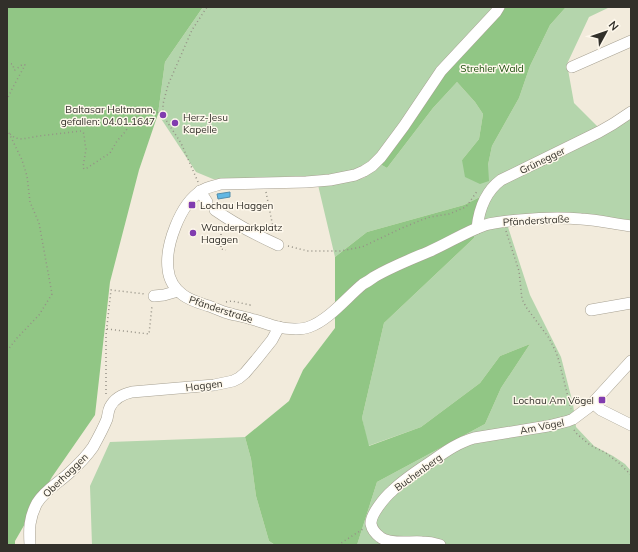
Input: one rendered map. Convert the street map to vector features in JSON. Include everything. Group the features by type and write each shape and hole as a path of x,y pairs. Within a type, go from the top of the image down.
{"street":[{"name":"Pfänderstraße","path":"499,7 441,71 381,157 368,169 355,175 330,180 221,184 200,191 190,201 179,217 169,247 167,262 173,285 186,298 198,303 279,327 301,329 318,323 332,313 364,284 379,274 477,228 503,222 545,218 581,218 631,226"},
{"path":"572,67 631,41"},
{"name":"Grünegger","path":"477,228 481,210 490,191 500,180 599,132 631,112"},
{"path":"200,191 215,209 228,220 278,245"},
{"path":"154,296 178,291"},
{"path":"591,310 631,303"},
{"name":"Haggen","path":"110,408 117,398 126,393 214,385 233,381 239,378 256,360 272,340 279,327"},
{"name":"Am Vögel","path":"508,432 548,426 570,420 584,411 631,361"},
{"path":"593,402 601,410 631,424"},
{"name":"Oberhaggen","path":"30,545 31,515 38,501 73,470 89,452 101,432 110,408"},
{"name":"Buchenberg","path":"371,524 378,508 391,492 446,452 468,440 508,432"},
{"path":"371,524 373,529 382,539 431,542 440,545"}],"path":[{"path":"164,118 163,104 168,85 192,30 207,7"},
{"path":"7,63 12,64 14,70 23,64 25,65 7,100"},
{"path":"7,129 12,136 22,139 81,131 83,132 86,148 84,169 110,153 132,121 145,112 154,110 164,118 181,143 200,191"},
{"path":"7,129 22,160 27,176 30,202 39,223 52,294 39,315 17,338 7,352"},
{"path":"265,182 274,234"},
{"path":"278,245 308,251 340,251 362,247 424,219 449,214 466,207 481,187 484,187 490,191"},
{"path":"215,209 222,226 221,249 226,250"},
{"path":"503,222 518,265 522,299 549,338 556,352 572,411 570,420 577,434 590,445 606,453 631,475"},
{"path":"107,329 149,334 154,296 111,290 107,329 106,396 110,408"},
{"path":"338,545 371,524"}],"green space":[{"path":"7,7 203,7 165,62 158,114 139,170 110,282 95,415 52,477 15,541 15,545 7,545"},
{"path":"203,7 494,7 378,154 356,171 315,176 213,179 196,172 158,114 165,62"},
{"name":"Strehler Wald","path":"499,7 566,7 550,25 530,66 519,98 492,146 488,165 489,181 480,184 465,177 462,160 479,139 483,114 475,102 457,82 433,108 387,168 378,163 441,71"},
{"path":"566,7 610,7 589,17 567,64 574,103 605,134 631,116 631,222 587,215 507,224 530,295 561,357 573,404 576,427 594,446 625,464 631,471 631,545 357,545 377,482 485,424 501,388 530,344 500,356 480,383 421,427 368,446 362,418 384,323 474,238 482,196 464,205 367,232 335,257 318,185 364,178 378,163 387,168 433,108 457,82 475,102 483,114 479,139 462,160 488,165 492,146 519,98 530,66 550,25"},
{"path":"482,196 474,238 384,323 362,418 369,446 421,427 480,383 500,356 530,344 501,388 485,424 377,482 357,545 275,545 269,541 256,496 251,459 245,437 289,401 303,370 335,328 335,257 367,232 464,205"},
{"path":"245,437 251,459 256,496 269,541 275,545 92,545 90,486 110,442"}],"water":[{"path":"230,192 230,197 218,199 217,194"}],"place":[{"name":"Baltasar Heltmann, gefallen: 04.01.1647","path":"163,115"},
{"name":"Herz-Jesu Kapelle","path":"175,123"},
{"name":"Lochau Haggen","path":"192,205"},
{"name":"Wanderparkplatz Haggen","path":"193,233"},
{"name":"Lochau Am Vögel","path":"602,400"}]}
